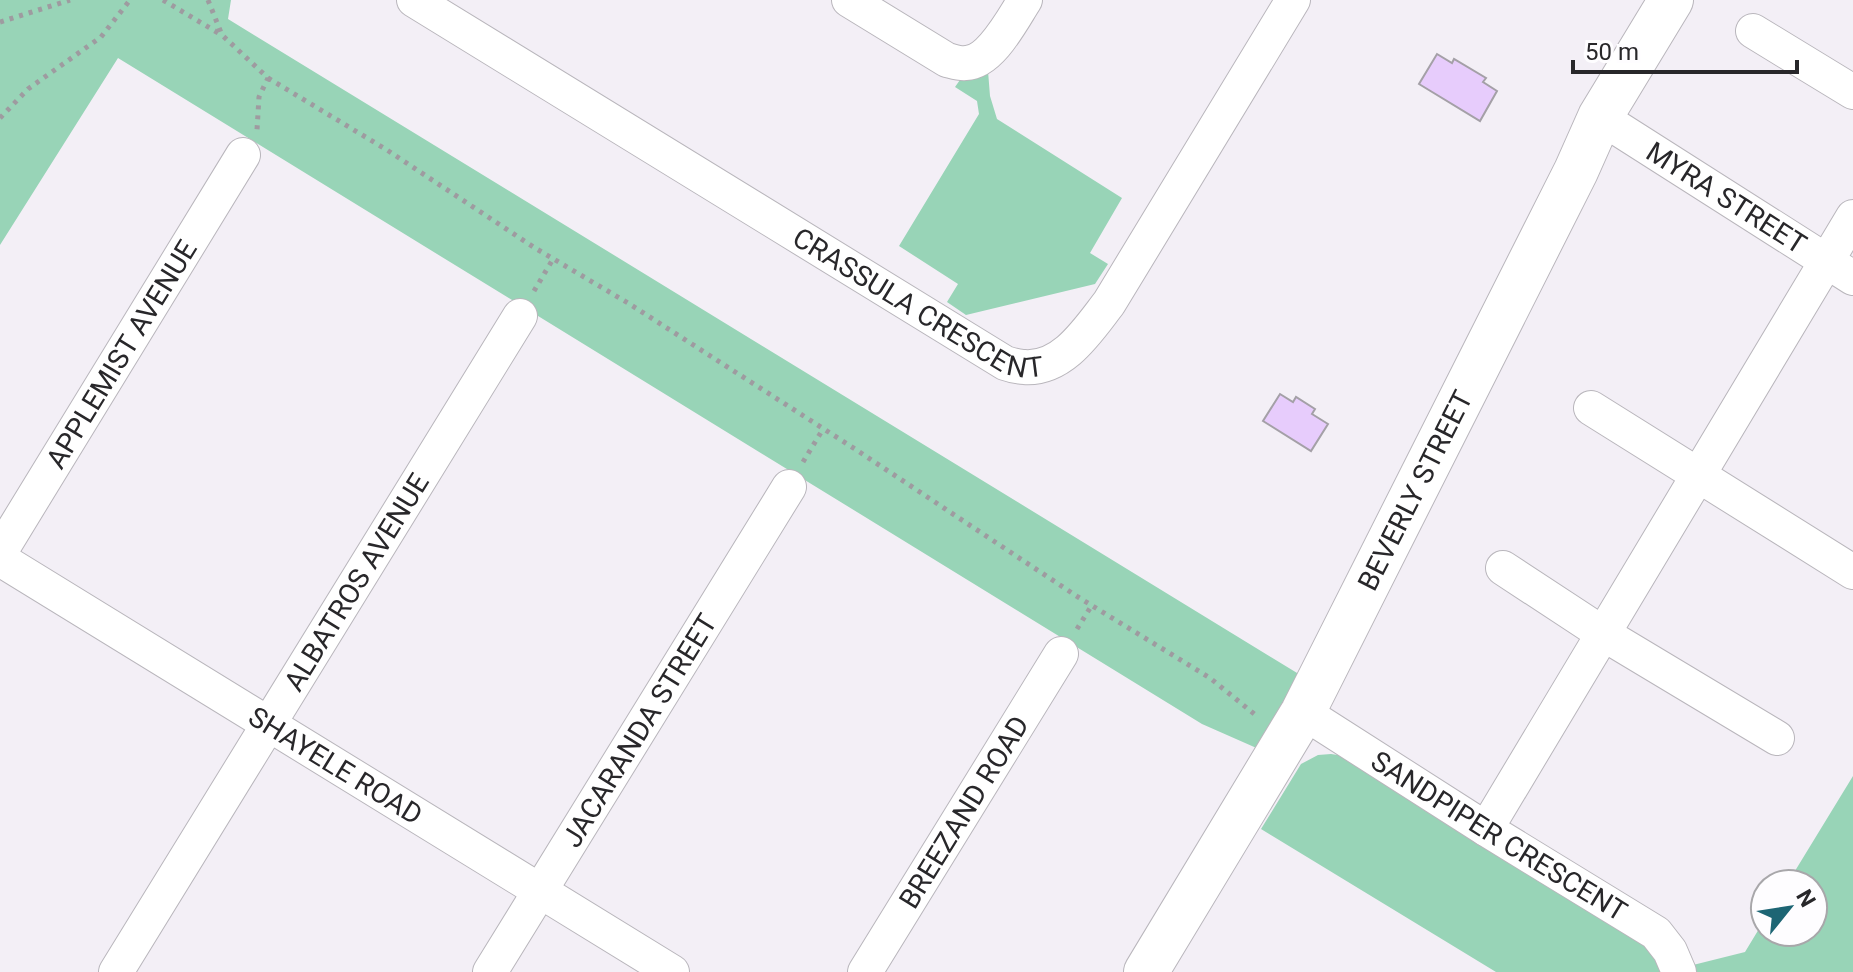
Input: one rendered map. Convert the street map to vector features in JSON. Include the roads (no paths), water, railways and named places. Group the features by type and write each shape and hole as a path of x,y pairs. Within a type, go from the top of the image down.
{"street":[{"name":"CRASSULA CRESCENT","path":"414,0 1005,363 1026,368 1066,354 1109,303 1293,0"},
{"path":"849,0 947,60 966,63 982,58 1000,39 1025,0"},
{"name":"BEVERLY STREET","path":"1146,972 1295,725 1576,171 1600,117 1671,0"},
{"path":"1753,31 1853,92"},
{"name":"MYRA STREET","path":"1600,117 1840,270"},
{"name":"APPLEMIST AVENUE","path":"0,552 243,155"},
{"path":"1486,829 1697,474 1840,270 1853,217"},
{"name":"ALBATROS AVENUE","path":"116,972 520,316"},
{"path":"1591,408 1853,572"},
{"name":"JACARANDA STREET","path":"490,972 789,487"},
{"name":"SHAYELE ROAD","path":"0,559 672,972"},
{"path":"1503,568 1602,633 1777,738"},
{"name":"BREEZAND ROAD","path":"865,972 1061,654"},
{"name":"SANDPIPER CRESCENT","path":"1295,725 1486,829 1656,933 1670,951 1679,972"}]}
